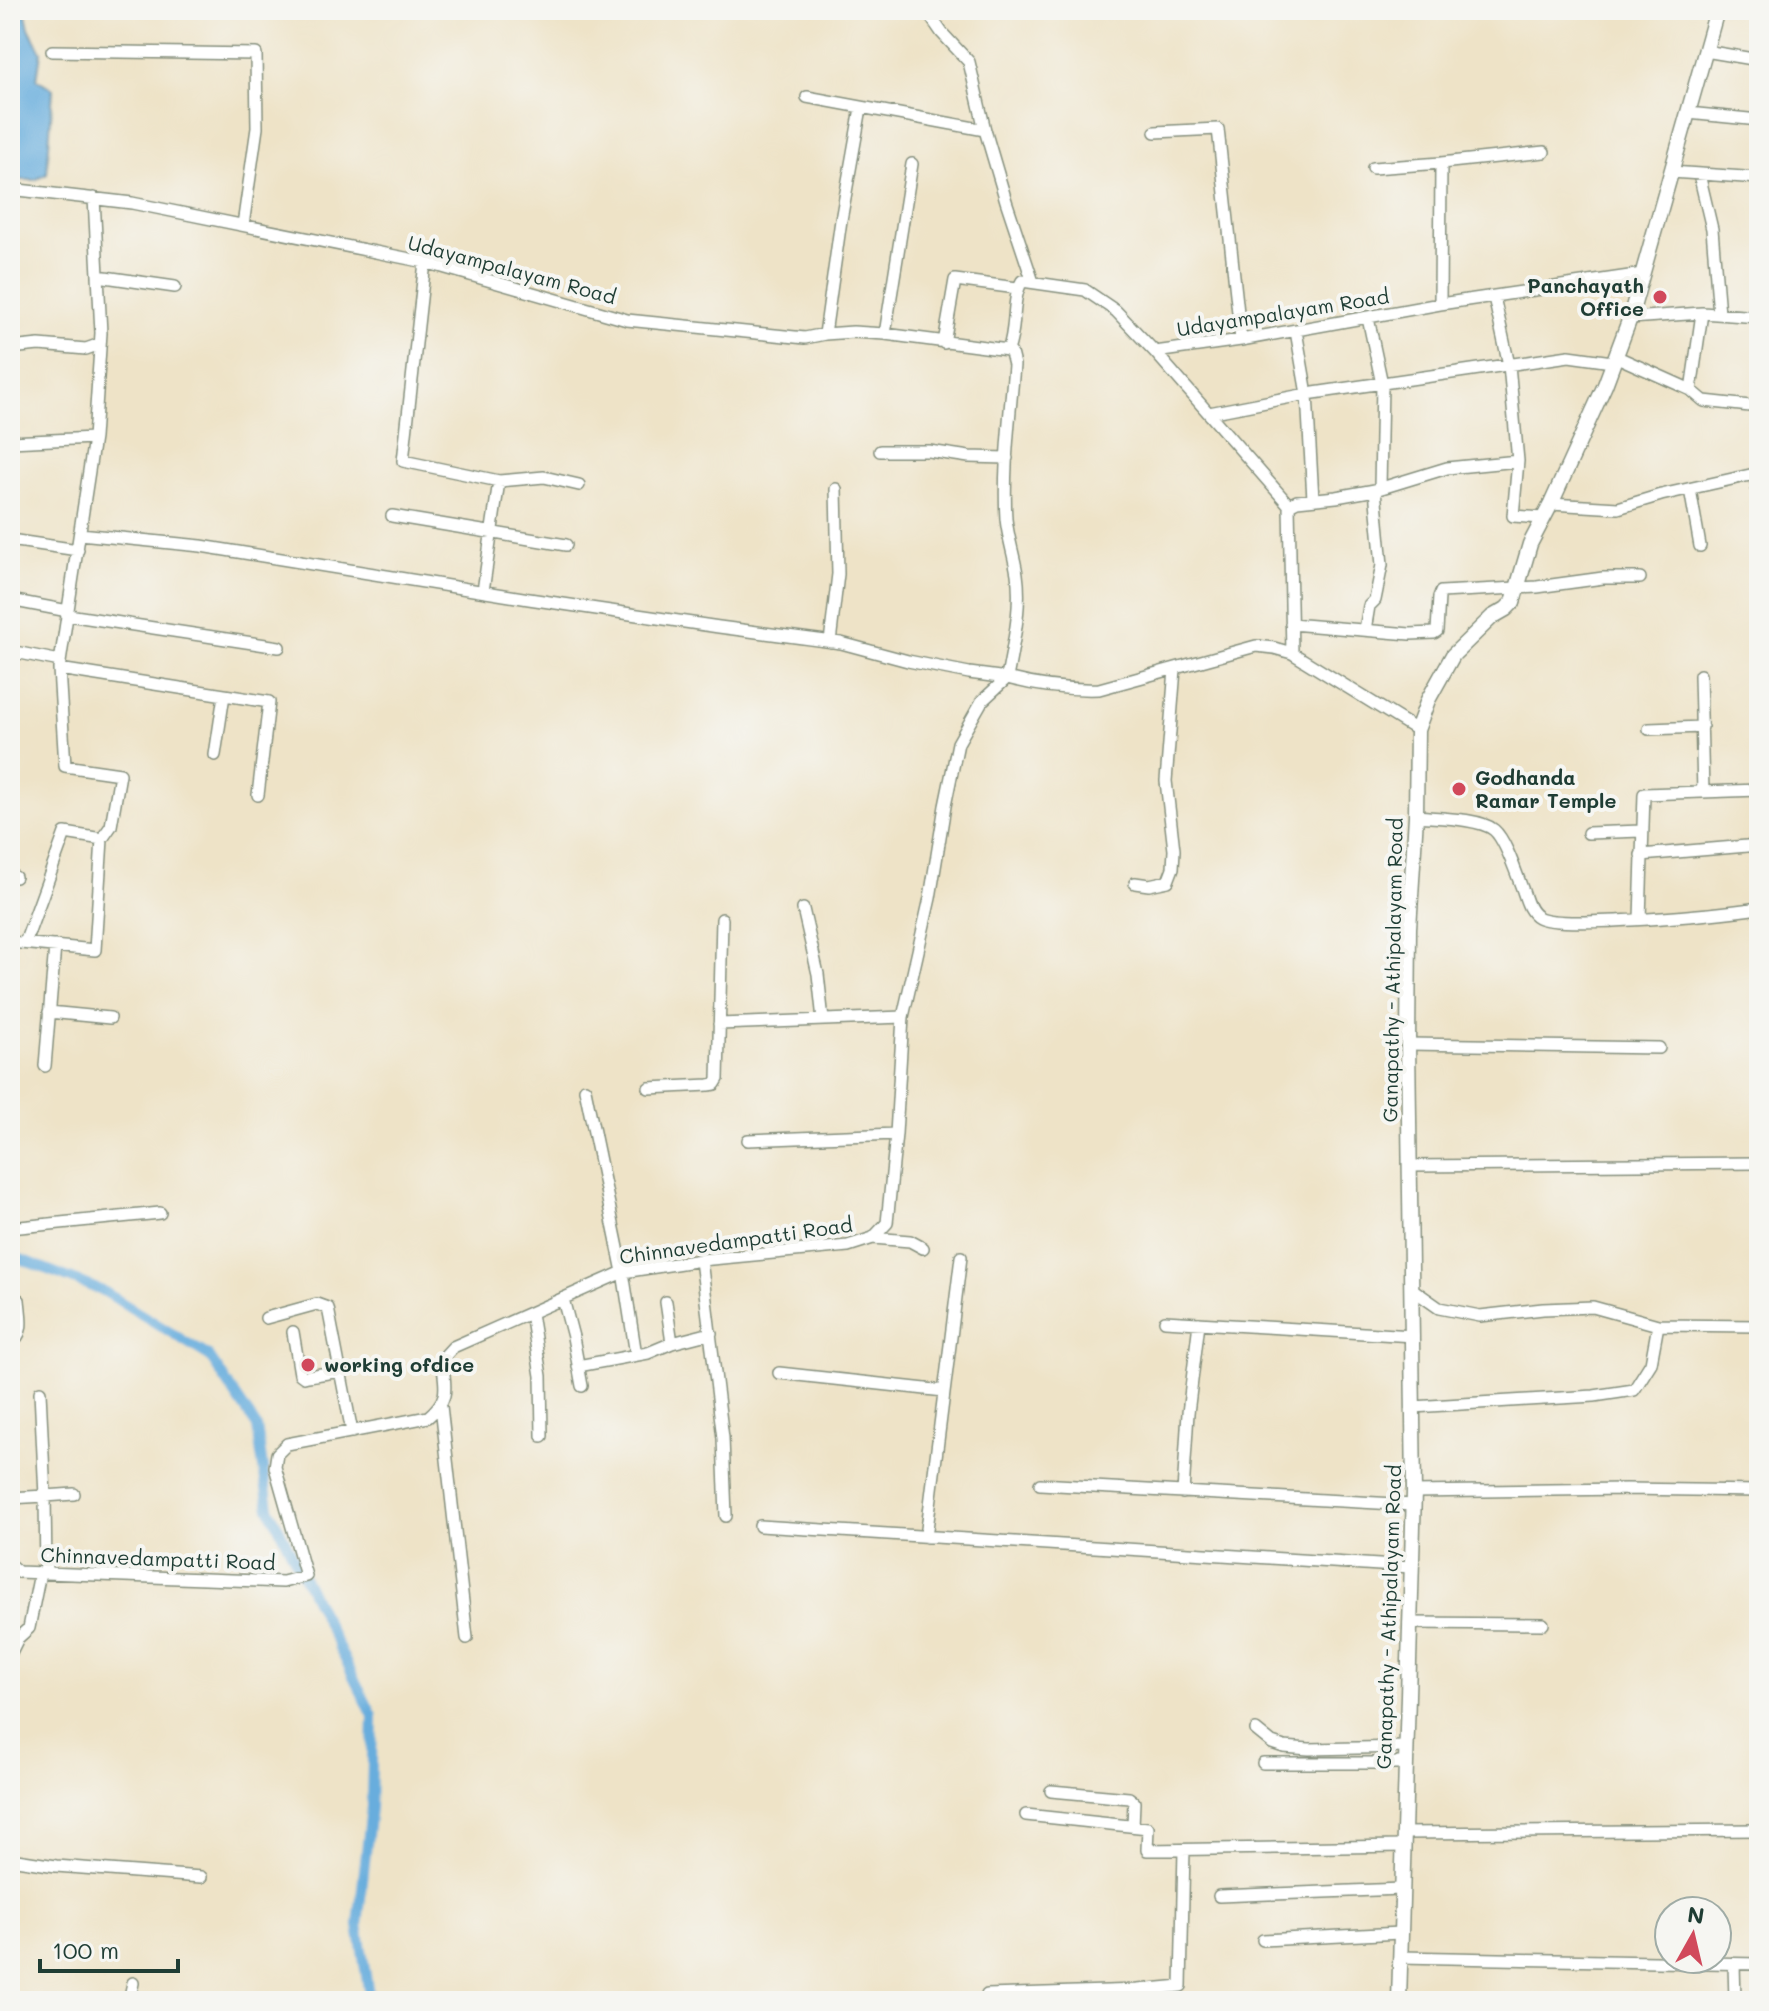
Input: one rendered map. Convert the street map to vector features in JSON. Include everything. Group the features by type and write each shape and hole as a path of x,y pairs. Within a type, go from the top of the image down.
{"main road":[{"name":"Ganapathy - Athipalayam Road","path":"1399,2001 1414,1499 1408,1044 1417,730 1428,700 1453,655 1492,617 1513,602 1530,544 1605,385 1630,318 1717,10"}],"street":[{"path":"926,10 969,62 985,130 1033,282"},
{"path":"52,51 256,54 257,128 243,225"},
{"path":"1705,51 1759,60"},
{"path":"807,97 985,130"},
{"path":"825,334 861,108"},
{"path":"1688,113 1759,120"},
{"path":"1155,132 1218,129 1241,340"},
{"path":"1373,168 1544,152"},
{"path":"1440,304 1441,163"},
{"path":"885,334 912,164"},
{"path":"1671,172 1759,178"},
{"path":"1699,174 1712,229 1719,314"},
{"name":"Udayampalayam Road","path":"10,189 132,203 425,262 627,320 805,338 853,332 885,334 1008,350"},
{"path":"10,942 95,950 102,839 111,826 120,774 65,766 60,665 94,438 100,344 94,198"},
{"path":"425,262 403,461 499,481 544,477 579,485"},
{"name":"Udayampalayam Road","path":"1017,288 1022,281 1085,290 1116,311 1155,352 1296,331 1440,304 1643,274"},
{"path":"98,276 175,287"},
{"path":"944,343 955,280 1017,288 1013,337 1008,350 1014,365 1006,519 1017,574 1018,598 1007,678"},
{"path":"1494,297 1509,365 1518,461 1513,516 1543,518"},
{"path":"1691,390 1702,313"},
{"path":"1630,318 1702,313 1759,317"},
{"path":"1365,630 1382,565 1377,489 1382,384 1368,318"},
{"path":"1296,331 1307,394 1313,499"},
{"path":"10,348 39,345 86,349 100,344"},
{"path":"1155,352 1289,505 1292,653"},
{"path":"1209,413 1307,394 1569,356 1614,359 1691,390 1704,401 1759,407"},
{"path":"10,416 11,442 94,438"},
{"path":"880,451 929,451 969,457 1007,458"},
{"path":"1289,505 1297,501 1377,489 1447,468 1518,461"},
{"path":"1551,504 1618,508 1758,473 1759,509"},
{"path":"483,591 499,481"},
{"path":"830,642 838,574 836,489"},
{"path":"1690,489 1700,546"},
{"path":"392,516 566,545"},
{"path":"80,534 201,546 830,642 1038,687 1099,689 1256,646 1274,648 1292,653 1417,730"},
{"path":"10,540 78,550"},
{"path":"1291,624 1410,634 1434,633 1437,631 1441,592 1517,588 1603,578 1640,578"},
{"path":"10,600 68,613 279,647"},
{"path":"10,651 60,665 269,702 258,795"},
{"path":"1135,883 1149,885 1168,881 1173,868 1174,850 1166,781 1175,669"},
{"path":"1700,675 1703,792"},
{"name":"Chinnavedampatti Road","path":"10,1565 18,1572 283,1582 306,1576 275,1467 277,1454 287,1444 428,1417 441,1406 445,1391 442,1359 453,1347 623,1272 701,1260 848,1246 873,1238 887,1223 903,1017 930,898 958,743 982,701 1007,678"},
{"path":"215,755 224,695"},
{"path":"1649,729 1702,727"},
{"path":"1640,919 1644,794 1759,790"},
{"path":"1416,816 1467,821 1488,826 1497,832 1528,906 1538,917 1559,922 1640,919 1759,908"},
{"path":"1588,833 1641,831"},
{"path":"25,943 65,833 102,839"},
{"path":"1641,855 1759,845"},
{"path":"803,909 818,974 823,1020"},
{"path":"649,1088 715,1084 718,1079 722,919"},
{"path":"45,1066 55,946"},
{"path":"49,1012 110,1018"},
{"path":"719,1024 903,1017"},
{"path":"1408,1044 1659,1048"},
{"path":"585,1089 623,1272 636,1355"},
{"path":"748,1140 896,1134"},
{"path":"1410,1166 1759,1163"},
{"path":"10,1228 160,1213"},
{"path":"873,1238 910,1241 923,1248"},
{"path":"926,1537 961,1257"},
{"path":"701,1260 723,1438 726,1516"},
{"path":"1412,1289 1439,1308 1480,1316 1593,1307 1658,1325 1759,1326"},
{"path":"10,1294 19,1300 20,1334 10,1342"},
{"path":"563,1299 582,1386"},
{"path":"666,1302 672,1343"},
{"path":"266,1318 317,1304 328,1308 352,1432"},
{"path":"531,1313 541,1376 542,1436"},
{"path":"1165,1321 1413,1336"},
{"path":"1183,1493 1188,1413 1199,1323"},
{"path":"1413,1407 1594,1396 1634,1390 1651,1363 1658,1325"},
{"path":"293,1332 300,1374 304,1377 341,1371"},
{"path":"578,1366 648,1353 711,1333"},
{"path":"779,1373 944,1391"},
{"path":"10,1654 18,1638 29,1628 43,1573 45,1496 40,1392"},
{"path":"441,1406 467,1638"},
{"path":"1040,1484 1183,1493 1414,1499 1626,1489 1759,1491"},
{"path":"10,1498 74,1494"},
{"path":"760,1526 1411,1567"},
{"path":"1409,1623 1543,1624"},
{"path":"1256,1730 1272,1743 1284,1747 1406,1747"},
{"path":"1263,1763 1405,1763"},
{"path":"1051,1791 1129,1798 1134,1802 1133,1826"},
{"path":"1026,1815 1148,1828 1147,1850 1759,1830"},
{"path":"987,1995 1181,1986 1184,1850"},
{"path":"10,1859 56,1866 201,1877"},
{"path":"1219,1896 1401,1889"},
{"path":"1263,1940 1400,1933"},
{"path":"1400,1957 1759,1964"},
{"path":"1734,1964 1735,2001"},
{"path":"129,2001 133,1983"}],"water":[{"path":"10,10 25,10 29,28 41,52 37,79 53,89 47,174 35,180 10,180"}],"waterway":[{"path":"10,1255 105,1292 209,1356 257,1427 269,1508 373,1716 371,1807 358,1925 370,2001"}],"place":[{"name":"Panchayath Office","path":"1660,297"},
{"name":"Godhanda Ramar Temple","path":"1459,789"},
{"name":"working ofdice","path":"308,1365"}]}
